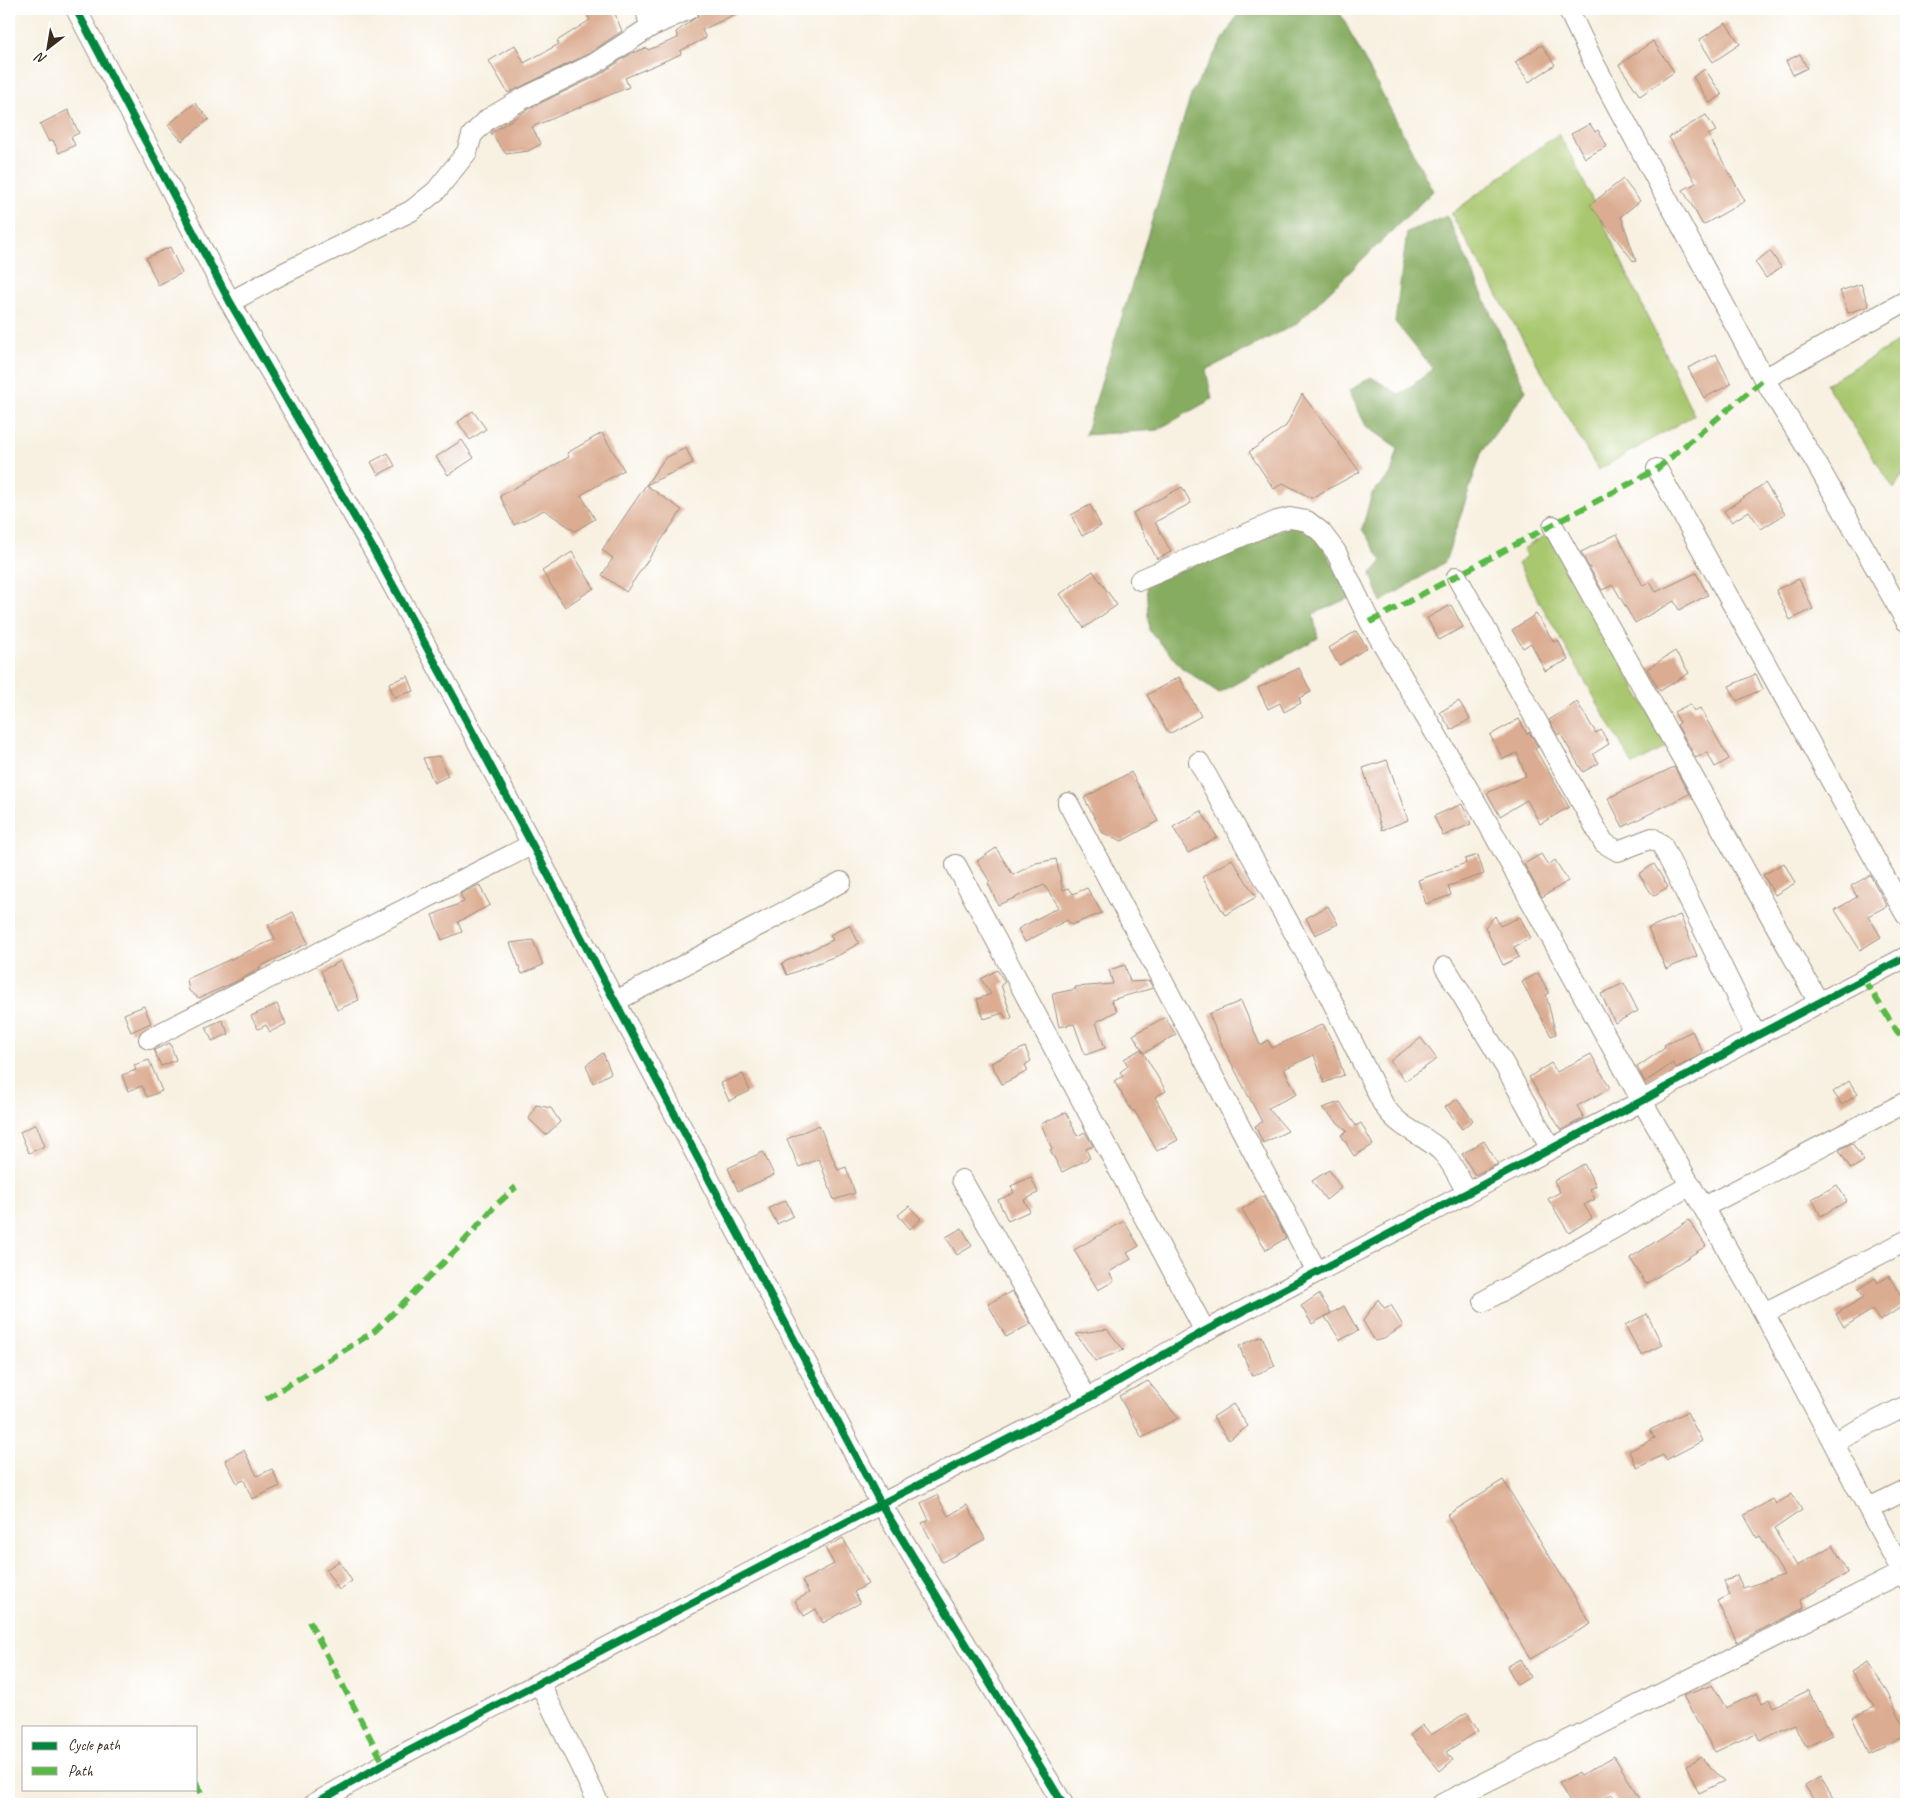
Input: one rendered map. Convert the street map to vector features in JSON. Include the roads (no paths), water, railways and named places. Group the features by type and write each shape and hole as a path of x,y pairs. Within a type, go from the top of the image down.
{"street":[{"path":"76,9 230,302 372,547 455,699 881,1504 1063,1804"},
{"path":"230,302 424,203 436,192 467,152 472,135 488,119 524,98 594,64 648,18 689,9"},
{"path":"1568,9 1599,74 1764,379 1815,460 1906,620"},
{"path":"1764,379 1906,301"},
{"path":"1657,469 1906,915"},
{"path":"1140,580 1277,521 1290,518 1307,521 1321,532 1336,552 1370,622 1481,811 1642,1101 1764,1313 1904,1576 1442,1804"},
{"path":"1553,526 1819,1003"},
{"path":"1457,578 1604,843 1618,851 1652,838 1662,845 1756,1036"},
{"path":"1199,762 1328,993 1382,1104 1388,1113 1407,1130 1443,1153 1467,1193"},
{"path":"1068,804 1317,1272"},
{"path":"149,1039 531,845"},
{"path":"956,865 1205,1331"},
{"path":"614,1002 841,882"},
{"path":"314,1804 384,1764 881,1504 1087,1400 1205,1331 1642,1101 1756,1036 1906,957"},
{"path":"1446,967 1505,1066 1551,1149"},
{"path":"1704,1207 1906,1102"},
{"path":"962,1180 1087,1400"},
{"path":"1484,1301 1691,1185"},
{"path":"1764,1313 1906,1241"},
{"path":"1834,1442 1906,1406"},
{"path":"1869,1508 1906,1490"},
{"path":"540,1684 599,1804"}]}
